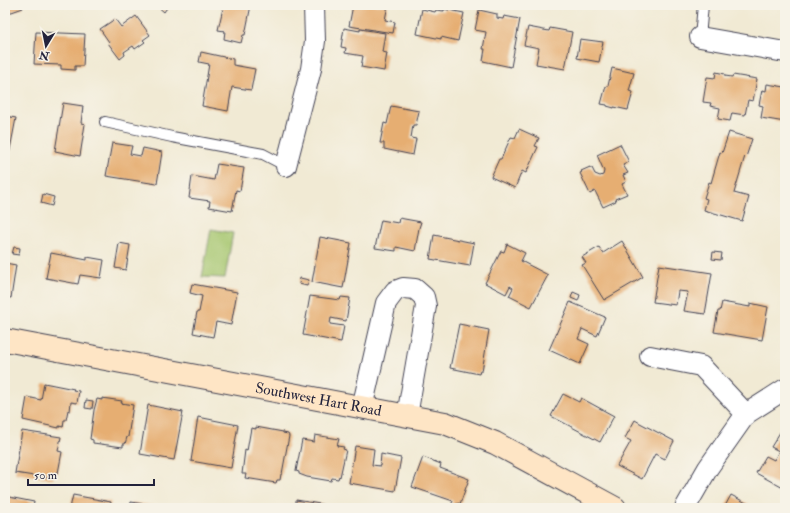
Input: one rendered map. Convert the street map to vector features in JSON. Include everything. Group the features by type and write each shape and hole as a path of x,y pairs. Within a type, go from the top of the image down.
{"street":[{"path":"286,166 311,69 315,41 314,5"},
{"path":"700,37 785,52"},
{"path":"362,408 386,303 395,291 403,288 415,289 424,297 426,306 407,416"},
{"name":"Southwest Hart Road","path":"5,340 446,423 495,443 614,508"},
{"path":"650,356 701,366 746,414"},
{"path":"685,508 708,468 746,414 785,389"}],"lane":[{"path":"700,37 703,5"},
{"path":"105,122 172,137 263,154 286,166"}],"green space":[{"path":"211,229 233,233 225,278 202,277"}],"building":[{"path":"5,5 22,5 23,8 6,14 8,19 5,20"},
{"path":"156,5 169,5 164,12"},
{"path":"221,5 251,5 245,35 243,35 241,43 224,39 225,31 218,30 223,8 221,8"},
{"path":"353,5 388,5 385,20 395,22 393,33 349,26"},
{"path":"422,9 435,12 436,10 444,11 444,9 464,13 458,41 417,34"},
{"path":"479,10 497,14 497,18 503,19 504,16 520,19 511,67 483,61 485,49 483,49 486,32 475,30"},
{"path":"136,16 150,35 143,40 145,42 135,49 133,46 124,52 125,55 120,59 100,29 115,19 121,27"},
{"path":"528,27 549,31 550,28 572,32 565,69 536,64 539,48 524,45"},
{"path":"344,28 385,33 382,52 387,53 384,71 361,67 363,56 345,53 346,48 341,47"},
{"path":"36,32 85,34 83,66 75,66 75,70 61,69 61,65 34,64"},
{"path":"580,39 603,42 599,62 577,58"},
{"path":"201,52 233,59 233,65 255,69 251,90 232,87 228,111 202,106 209,64 199,62"},
{"path":"612,68 634,73 629,91 633,92 628,110 601,104 606,86 608,86"},
{"path":"716,72 725,74 725,76 732,77 733,75 757,79 753,101 748,100 745,115 732,113 730,121 718,119 720,108 710,106 711,103 703,102 707,77 715,78"},
{"path":"767,84 785,87 785,122 761,118 763,106 759,105 762,90 766,91"},
{"path":"63,103 83,106 81,123 85,124 80,156 55,151"},
{"path":"391,106 419,111 416,125 413,125 411,138 416,139 413,155 384,149 384,143 380,143 384,123 387,124"},
{"path":"5,116 16,118 8,160 5,160"},
{"path":"519,129 539,138 535,146 538,147 526,173 522,171 515,188 491,177 511,137 515,138"},
{"path":"729,132 752,139 746,157 745,156 734,193 749,197 742,221 704,210 707,199 704,198 709,182 711,183 720,152 722,153"},
{"path":"112,143 132,146 130,154 141,156 143,148 162,152 157,184 106,176"},
{"path":"620,144 629,162 623,165 628,173 623,175 626,182 622,184 627,194 615,199 616,201 603,207 595,191 590,194 580,173 582,172 581,171 590,167 595,174 600,176 603,175 604,171 597,155"},
{"path":"217,164 244,168 240,191 236,190 232,211 209,207 210,201 189,198 192,176 214,180"},
{"path":"43,194 54,197 52,206 41,203"},
{"path":"399,218 421,222 415,251 396,247 396,251 375,248 381,220 398,223"},
{"path":"434,235 474,243 470,266 430,259"},
{"path":"320,237 351,243 343,288 312,282"},
{"path":"622,241 643,277 604,300 582,265 586,263 582,257 599,247 603,253"},
{"path":"119,243 130,245 126,270 115,268"},
{"path":"507,244 525,253 521,261 548,275 531,307 509,296 513,288 510,286 506,294 485,283 501,251 504,252"},
{"path":"14,247 20,248 19,255 12,254"},
{"path":"713,252 722,253 721,260 712,259"},
{"path":"51,253 87,260 87,257 104,260 101,278 80,275 78,284 46,278"},
{"path":"5,263 16,265 11,298 5,297"},
{"path":"659,265 712,273 705,314 684,311 688,292 678,291 676,305 653,302"},
{"path":"300,278 309,280 307,286 299,284"},
{"path":"192,284 237,292 231,325 216,322 213,337 193,333 202,296 190,293"},
{"path":"573,292 580,295 578,301 571,298"},
{"path":"310,296 340,300 341,297 350,298 346,321 331,318 330,324 344,326 341,342 303,335"},
{"path":"570,302 605,317 597,336 582,329 578,339 589,344 580,364 549,350"},
{"path":"722,302 750,307 750,303 768,307 762,340 714,332 718,311 720,311"},
{"path":"459,324 489,330 482,371 480,371 479,374 450,368"},
{"path":"44,383 79,391 77,403 71,402 70,411 68,410 63,427 59,426 59,428 23,420 27,397 41,400"},
{"path":"563,394 579,402 581,398 614,416 600,442 551,416"},
{"path":"102,398 122,401 121,403 133,405 128,437 125,444 123,444 123,447 93,443 93,440 90,439 97,399 102,400"},
{"path":"86,400 93,401 92,409 85,408"},
{"path":"148,405 183,412 174,460 140,454"},
{"path":"198,417 238,425 231,468 191,461"},
{"path":"635,420 674,441 665,459 655,454 642,479 617,466 631,441 625,438"},
{"path":"256,427 283,432 289,436 282,474 280,480 277,480 276,483 245,478 246,474 242,474 245,450 247,451 251,428 256,429"},
{"path":"782,429 785,431 785,489 756,473 766,456 774,460 779,451 771,447"},
{"path":"22,431 61,437 58,451 62,452 58,473 55,472 53,479 15,473"},
{"path":"315,435 339,439 337,446 344,447 343,449 346,450 340,477 339,476 338,479 332,478 331,481 307,477 296,471 302,440 314,442"},
{"path":"355,446 374,449 372,465 380,466 381,454 401,458 395,491 349,483"},
{"path":"423,457 441,464 440,468 469,479 460,504 458,503 456,507 451,505 453,501 412,487"},
{"path":"73,495 111,502 110,506 116,508 70,508"},
{"path":"731,495 756,508 724,508"},
{"path":"9,497 34,502 33,508 7,508"},
{"path":"296,500 326,505 326,508 290,508 290,504 296,505"},
{"path":"131,502 161,507 161,508 130,508"}]}
